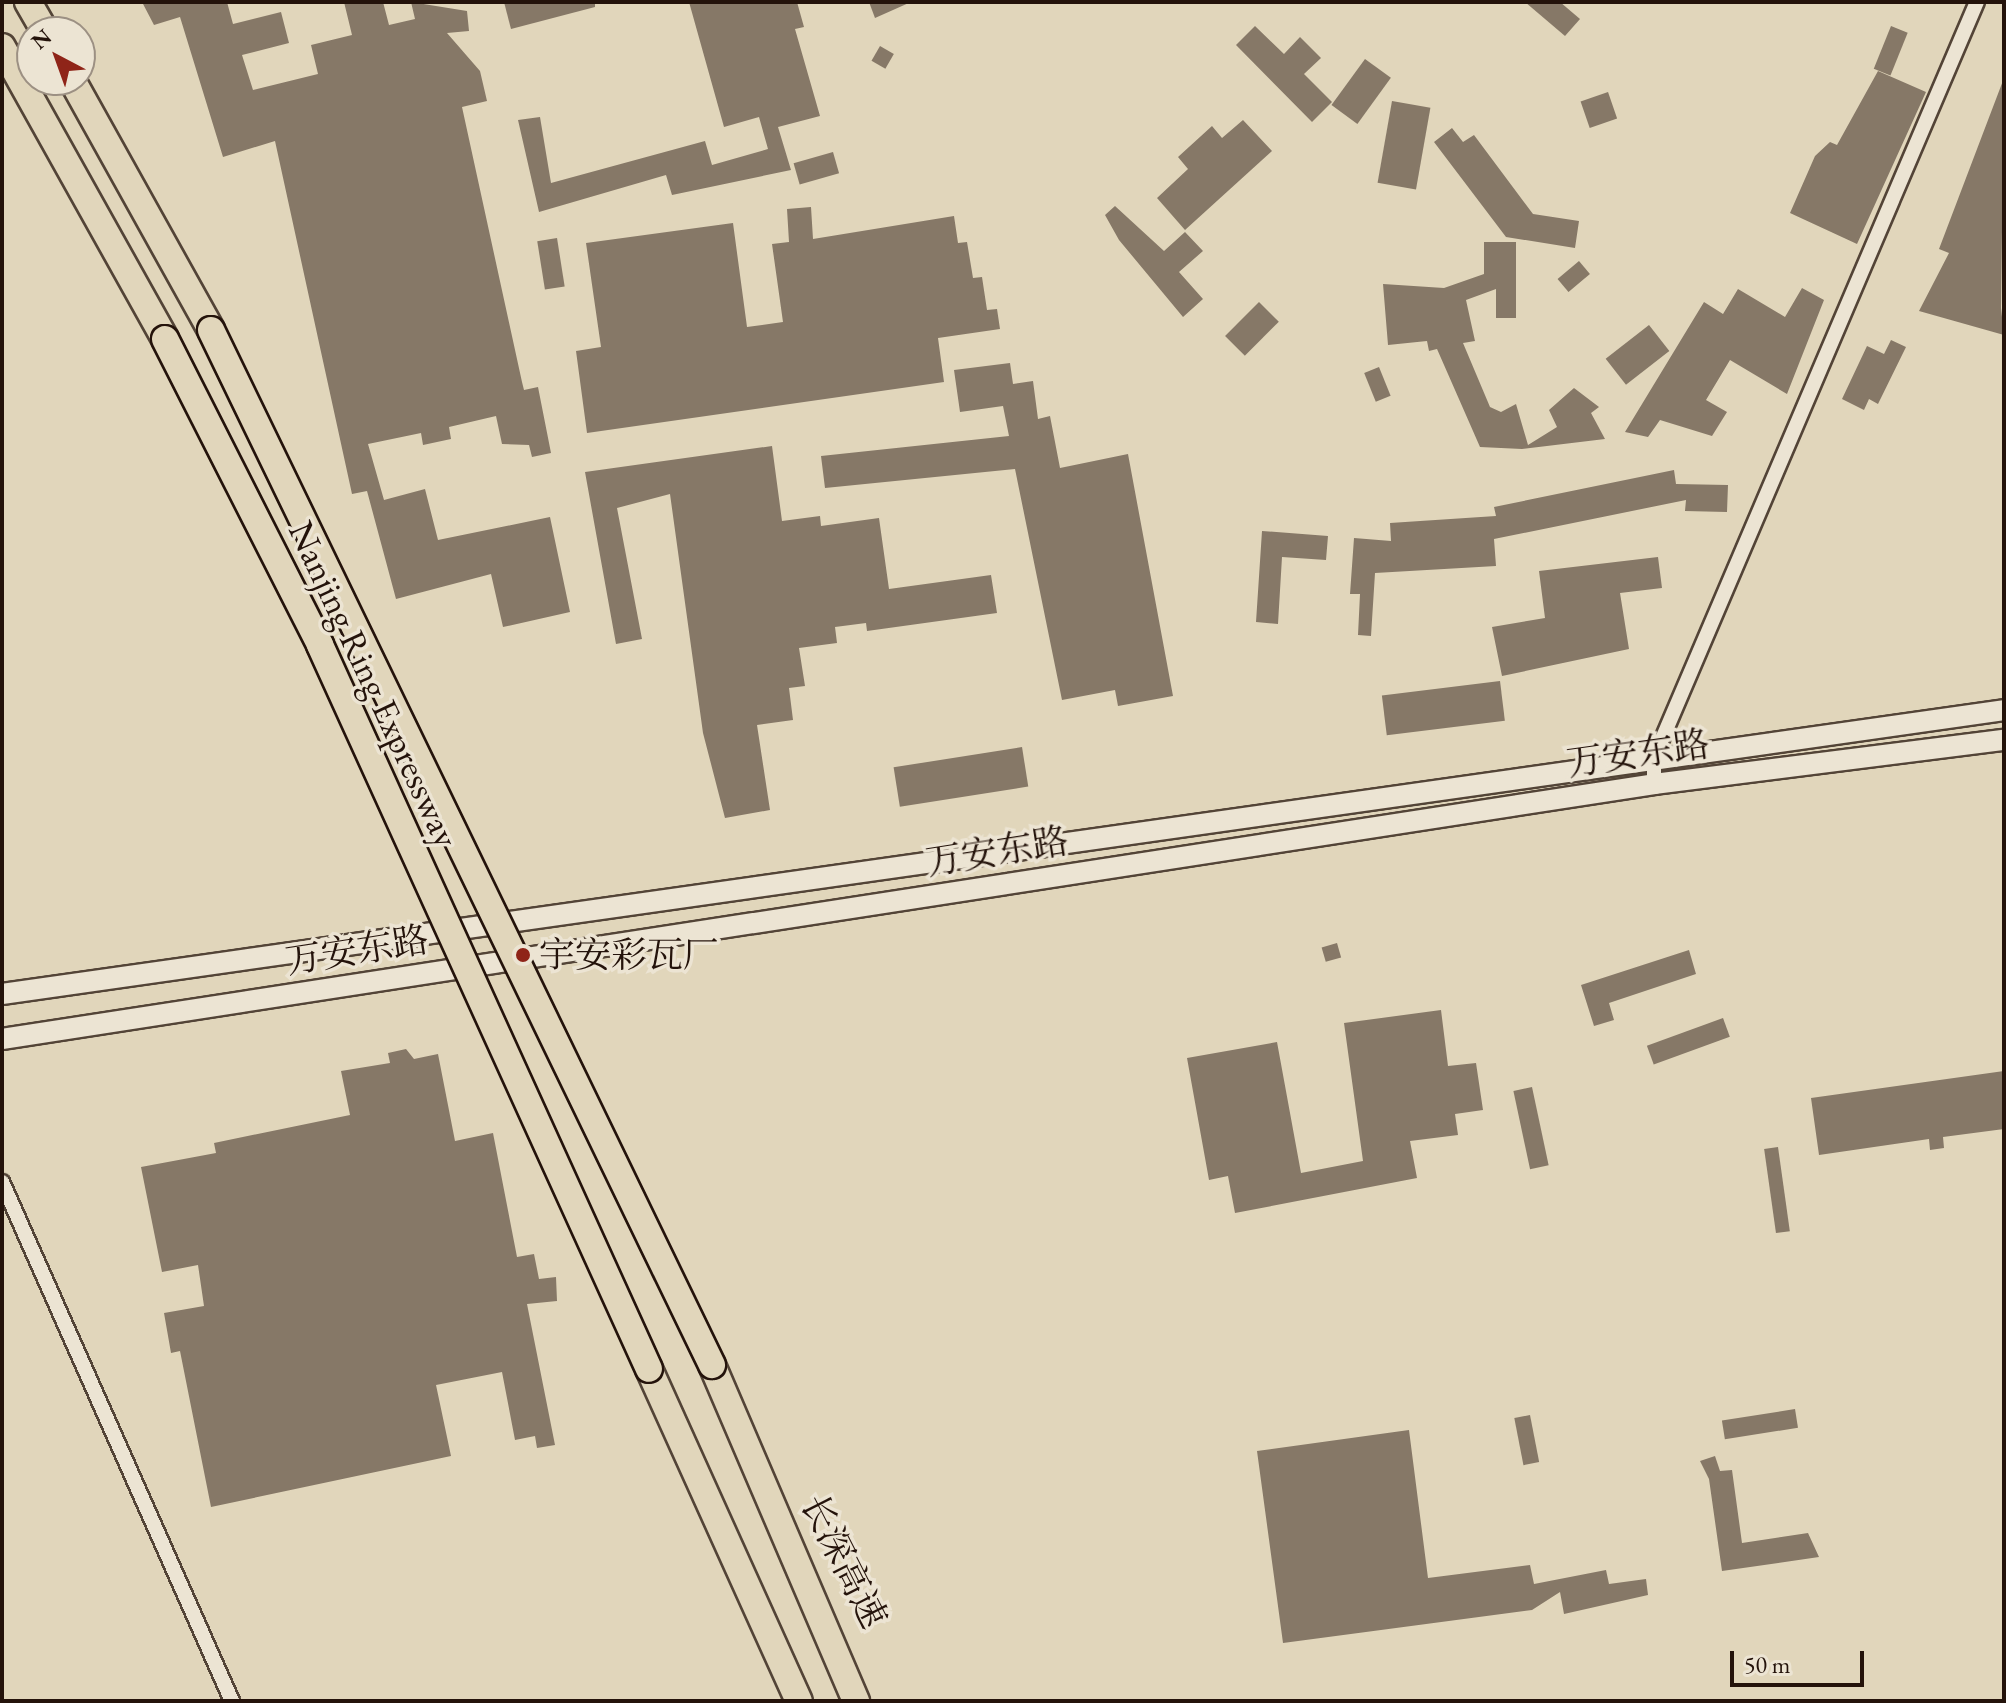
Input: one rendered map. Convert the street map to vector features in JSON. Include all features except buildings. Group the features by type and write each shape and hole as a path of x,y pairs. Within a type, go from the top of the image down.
{"highway":[{"name":"Nanjing Ring Expressway","path":"2,47 165,339 320,645 752,1594"},
{"name":"Nanjing Ring Expressway","path":"81,96 211,330 712,1365 750,1453"},
{"path":"750,1453 856,1701"},
{"name":"长深高速","path":"750,1453 873,1701"},
{"path":"752,1594 778,1701"},
{"path":"752,1594 799,1701"}],"main road":[{"name":"万安东路","path":"2,994 2004,710"},
{"name":"万安东路","path":"2,1039 1654,784 2004,740"}],"street":[{"path":"1654,784 1654,758 1977,2"},
{"path":"2,1182 232,1701"}],"place":[{"name":"宇安彩瓦厂","path":"523,955"}]}
